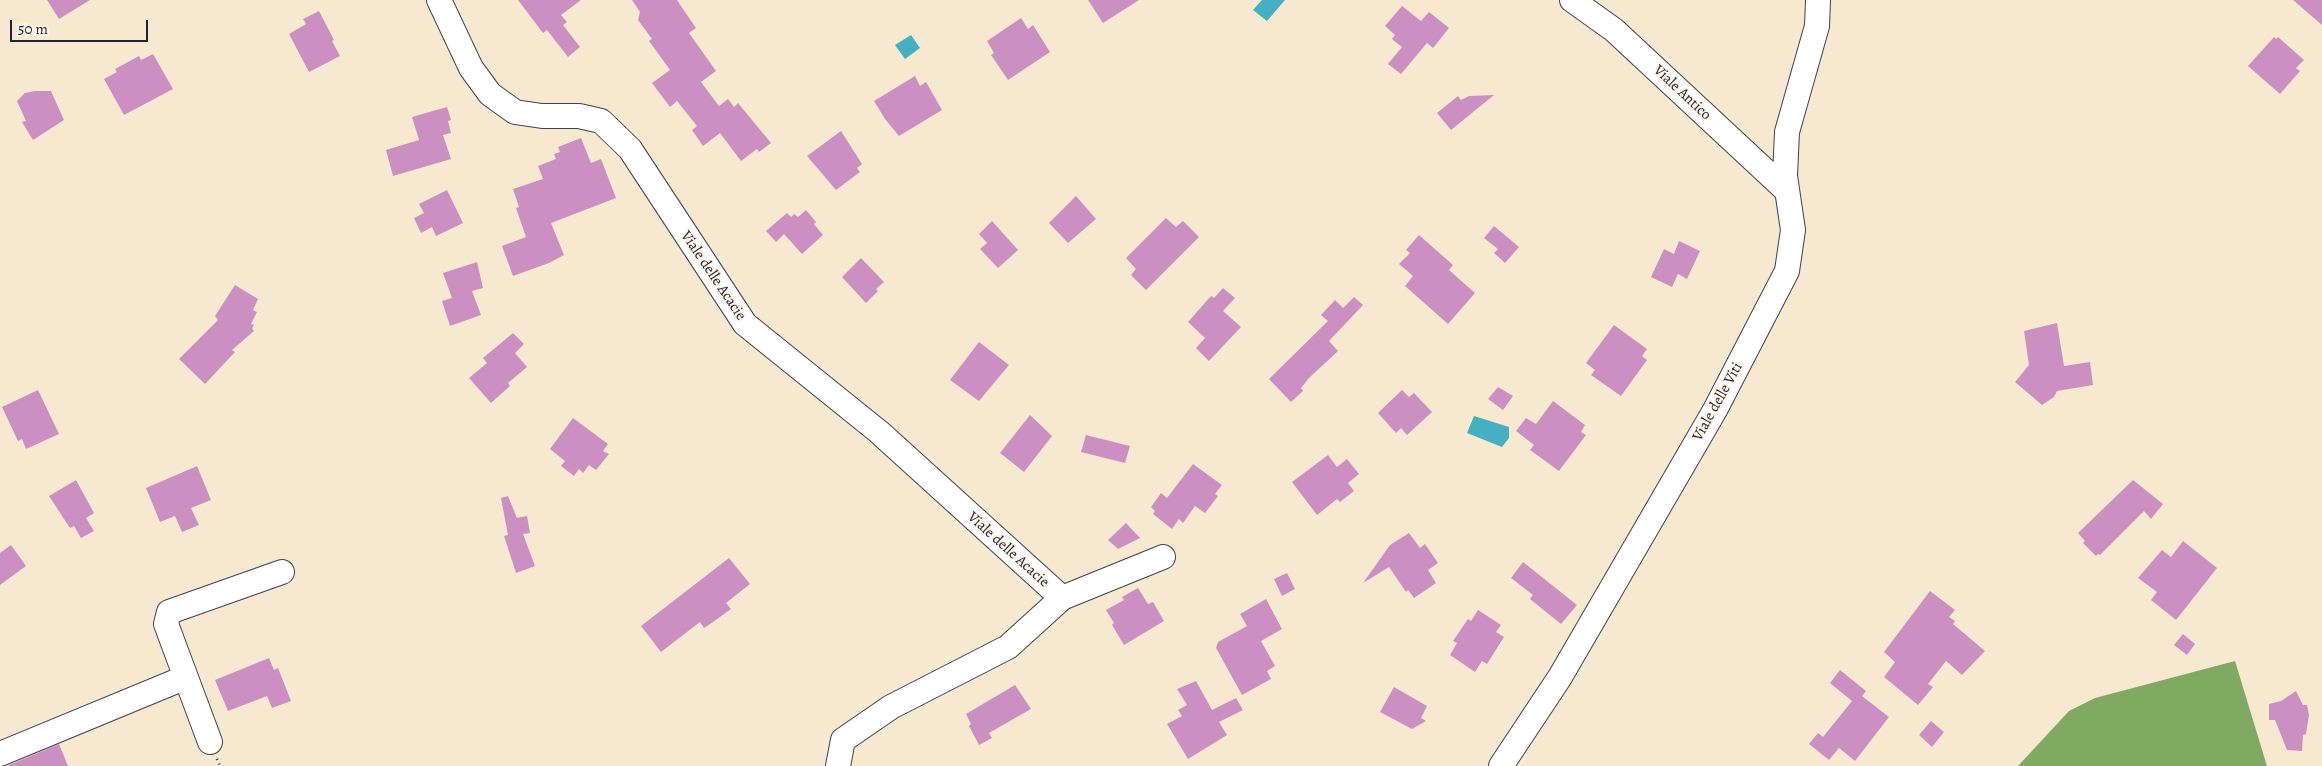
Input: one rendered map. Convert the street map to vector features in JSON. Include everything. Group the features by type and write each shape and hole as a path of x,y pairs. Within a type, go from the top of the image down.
{"street":[{"name":"Viale delle Acacie","path":"439,0 471,68 490,94 515,112 542,116 579,116 601,121 630,149 745,324 879,432 1062,598"},
{"name":"Viale Antico","path":"1572,0 1614,30 1787,191"},
{"name":"Viale delle Viti","path":"1501,766 1560,677 1700,436 1787,271 1793,230 1785,176 1787,132 1817,26 1818,0"},
{"name":"Viale delle Acacie","path":"838,766 843,740 891,707 1008,647 1062,598 1163,557"},
{"path":"210,742 184,678 166,624 169,612 282,572"},
{"path":"0,754 184,678"}],"green space":[{"path":"2235,661 2267,766 2018,766 2069,711 2095,698"}],"water":[{"path":"1262,0 1285,0 1267,21 1253,10"},
{"path":"911,35 920,48 905,59 895,45"},
{"path":"1474,416 1509,427 1509,438 1502,447 1467,433"}],"building":[{"path":"47,0 90,0 59,19"},
{"path":"518,0 581,0 561,15 567,22 563,25 580,47 568,57 547,30 543,33"},
{"path":"632,0 677,0 696,28 689,33 716,71 701,82 719,106 728,99 734,107 738,103 771,143 759,152 757,149 741,161 720,133 703,146 692,130 697,126 677,101 670,107 652,83 670,70 649,41 652,39 638,20 640,12"},
{"path":"1088,0 1139,0 1103,23"},
{"path":"2293,0 2322,0 2322,25"},
{"path":"1402,6 1421,21 1429,12 1449,28 1433,48 1427,43 1401,74 1388,64 1402,47 1392,39 1395,35 1385,26"},
{"path":"319,11 340,56 309,72 289,34 306,24 303,19"},
{"path":"1021,18 1028,29 1033,25 1050,52 1008,80 991,55 994,53 987,41"},
{"path":"2274,37 2276,39 2278,37 2304,60 2296,68 2300,71 2280,94 2248,66"},
{"path":"153,54 173,89 124,115 104,79 117,72 115,69 139,56 141,60"},
{"path":"915,76 920,86 926,82 942,110 899,136 885,119 874,101"},
{"path":"51,91 64,120 33,140 22,122 26,121 17,101 25,93"},
{"path":"1494,95 1451,130 1437,113 1458,96 1461,100 1469,96"},
{"path":"447,107 451,120 448,121 451,133 443,135 451,159 393,176 386,150 419,140 412,117"},
{"path":"841,131 862,164 857,168 860,172 836,190 807,156"},
{"path":"581,138 591,163 601,159 616,198 551,223 564,255 549,263 513,276 502,246 526,237 516,208 519,207 513,189 543,179 538,166 556,159 554,154 560,152 558,147"},
{"path":"447,190 463,223 436,236 432,227 421,233 414,218 424,213 419,204"},
{"path":"1076,196 1096,219 1068,243 1049,223"},
{"path":"806,210 816,222 814,224 823,235 802,254 784,234 776,242 766,231 787,213 791,217 794,214 798,217"},
{"path":"1166,218 1176,227 1183,221 1199,237 1146,290 1131,275 1136,269 1126,258"},
{"path":"992,221 1018,250 998,268 980,249 987,243 979,234"},
{"path":"1494,226 1519,247 1505,263 1494,253 1498,249 1484,238"},
{"path":"1419,235 1453,265 1449,270 1475,293 1448,324 1405,286 1413,276 1399,264 1410,253 1406,250"},
{"path":"1679,241 1700,251 1687,279 1678,274 1672,287 1651,277 1664,249 1674,254"},
{"path":"861,258 884,282 876,289 878,291 866,303 842,277"},
{"path":"477,262 483,288 472,291 481,315 450,326 442,301 452,298 443,273"},
{"path":"235,285 258,299 253,310 257,312 251,324 254,325 252,328 254,331 232,350 235,352 205,384 179,359 218,320 215,316"},
{"path":"1223,288 1235,298 1223,311 1241,327 1209,361 1196,348 1205,338 1188,322 1211,296 1214,298"},
{"path":"1354,297 1363,305 1329,341 1338,351 1309,378 1301,388 1303,391 1291,402 1269,379 1328,321 1321,315 1335,300 1343,308"},
{"path":"2057,323 2064,366 2090,362 2093,385 2057,391 2054,397 2042,405 2015,382 2029,365 2024,331"},
{"path":"1614,325 1647,349 1642,356 1647,360 1621,396 1591,375 1595,370 1586,363"},
{"path":"513,333 524,344 515,353 527,367 508,383 510,386 491,403 469,378 487,363 483,358"},
{"path":"979,342 1009,365 979,401 950,380"},
{"path":"1498,387 1513,396 1503,410 1488,399"},
{"path":"38,390 59,434 26,449 22,439 18,441 2,407"},
{"path":"1402,390 1409,397 1414,393 1432,412 1407,435 1401,428 1396,433 1378,413"},
{"path":"1553,401 1585,425 1581,432 1586,435 1559,471 1530,450 1534,445 1516,431 1526,418 1536,424"},
{"path":"1030,415 1052,436 1024,472 1000,453"},
{"path":"573,418 608,444 603,451 609,454 596,470 589,465 583,473 579,469 574,476 561,466 565,461 550,449"},
{"path":"1086,435 1130,446 1125,463 1081,452"},
{"path":"1328,455 1337,467 1347,459 1359,474 1348,483 1354,491 1340,502 1337,499 1317,515 1292,482"},
{"path":"1193,464 1222,485 1215,494 1218,496 1205,513 1195,506 1183,523 1179,519 1172,529 1153,514 1155,511 1151,507 1161,493 1167,498"},
{"path":"197,466 211,500 191,508 199,525 182,532 175,516 160,522 146,488"},
{"path":"76,480 94,513 86,518 94,531 81,538 74,526 70,528 49,496"},
{"path":"2133,480 2163,504 2151,519 2144,511 2100,555 2096,556 2083,543 2085,541 2078,533"},
{"path":"508,496 517,518 527,516 530,533 523,534 535,566 516,573 504,536 508,535 501,498"},
{"path":"1126,523 1140,538 1118,549 1108,540"},
{"path":"1409,533 1420,548 1425,544 1438,563 1428,570 1436,583 1414,598 1408,590 1406,592 1389,567 1363,583 1390,545"},
{"path":"2183,541 2217,568 2176,620 2151,600 2157,592 2138,578 2162,550 2171,557"},
{"path":"11,545 26,566 0,585 0,553"},
{"path":"729,558 750,584 726,603 731,609 704,628 700,622 661,652 641,626"},
{"path":"1523,562 1577,605 1561,624 1530,599 1533,595 1511,578"},
{"path":"1287,573 1295,589 1282,596 1274,579"},
{"path":"1138,588 1148,604 1153,602 1164,621 1124,645 1112,625 1114,623 1106,610 1124,600 1122,597"},
{"path":"1930,591 1955,610 1949,617 1955,621 1953,624 1985,651 1962,675 1946,661 1928,684 1933,687 1918,705 1884,677 1895,662 1884,652"},
{"path":"1266,599 1282,629 1261,641 1275,666 1267,671 1271,679 1242,695 1216,648 1218,642 1247,626 1240,614"},
{"path":"1478,610 1501,625 1496,632 1504,637 1487,664 1482,661 1475,672 1450,655 1457,643 1453,641 1468,619 1471,621"},
{"path":"2183,634 2195,644 2187,655 2174,645"},
{"path":"269,658 274,670 278,668 291,701 272,708 267,696 228,711 215,680"},
{"path":"1840,670 1866,691 1862,696 1889,717 1855,761 1839,748 1829,760 1809,744 1818,733 1823,737 1852,701 1830,683"},
{"path":"1196,681 1212,710 1236,698 1243,710 1219,722 1227,735 1188,759 1167,724 1182,716 1178,710 1187,705 1177,689"},
{"path":"1015,685 1031,709 989,733 992,738 979,745 969,726 971,724 966,714"},
{"path":"1394,687 1427,706 1421,718 1426,721 1412,729 1380,712"},
{"path":"2296,691 2303,705 2307,705 2309,715 2306,734 2303,735 2302,751 2287,750 2275,720 2269,720 2269,704 2281,701"},
{"path":"1931,721 1944,732 1932,747 1919,735"},
{"path":"59,744 68,766 7,766"}]}
